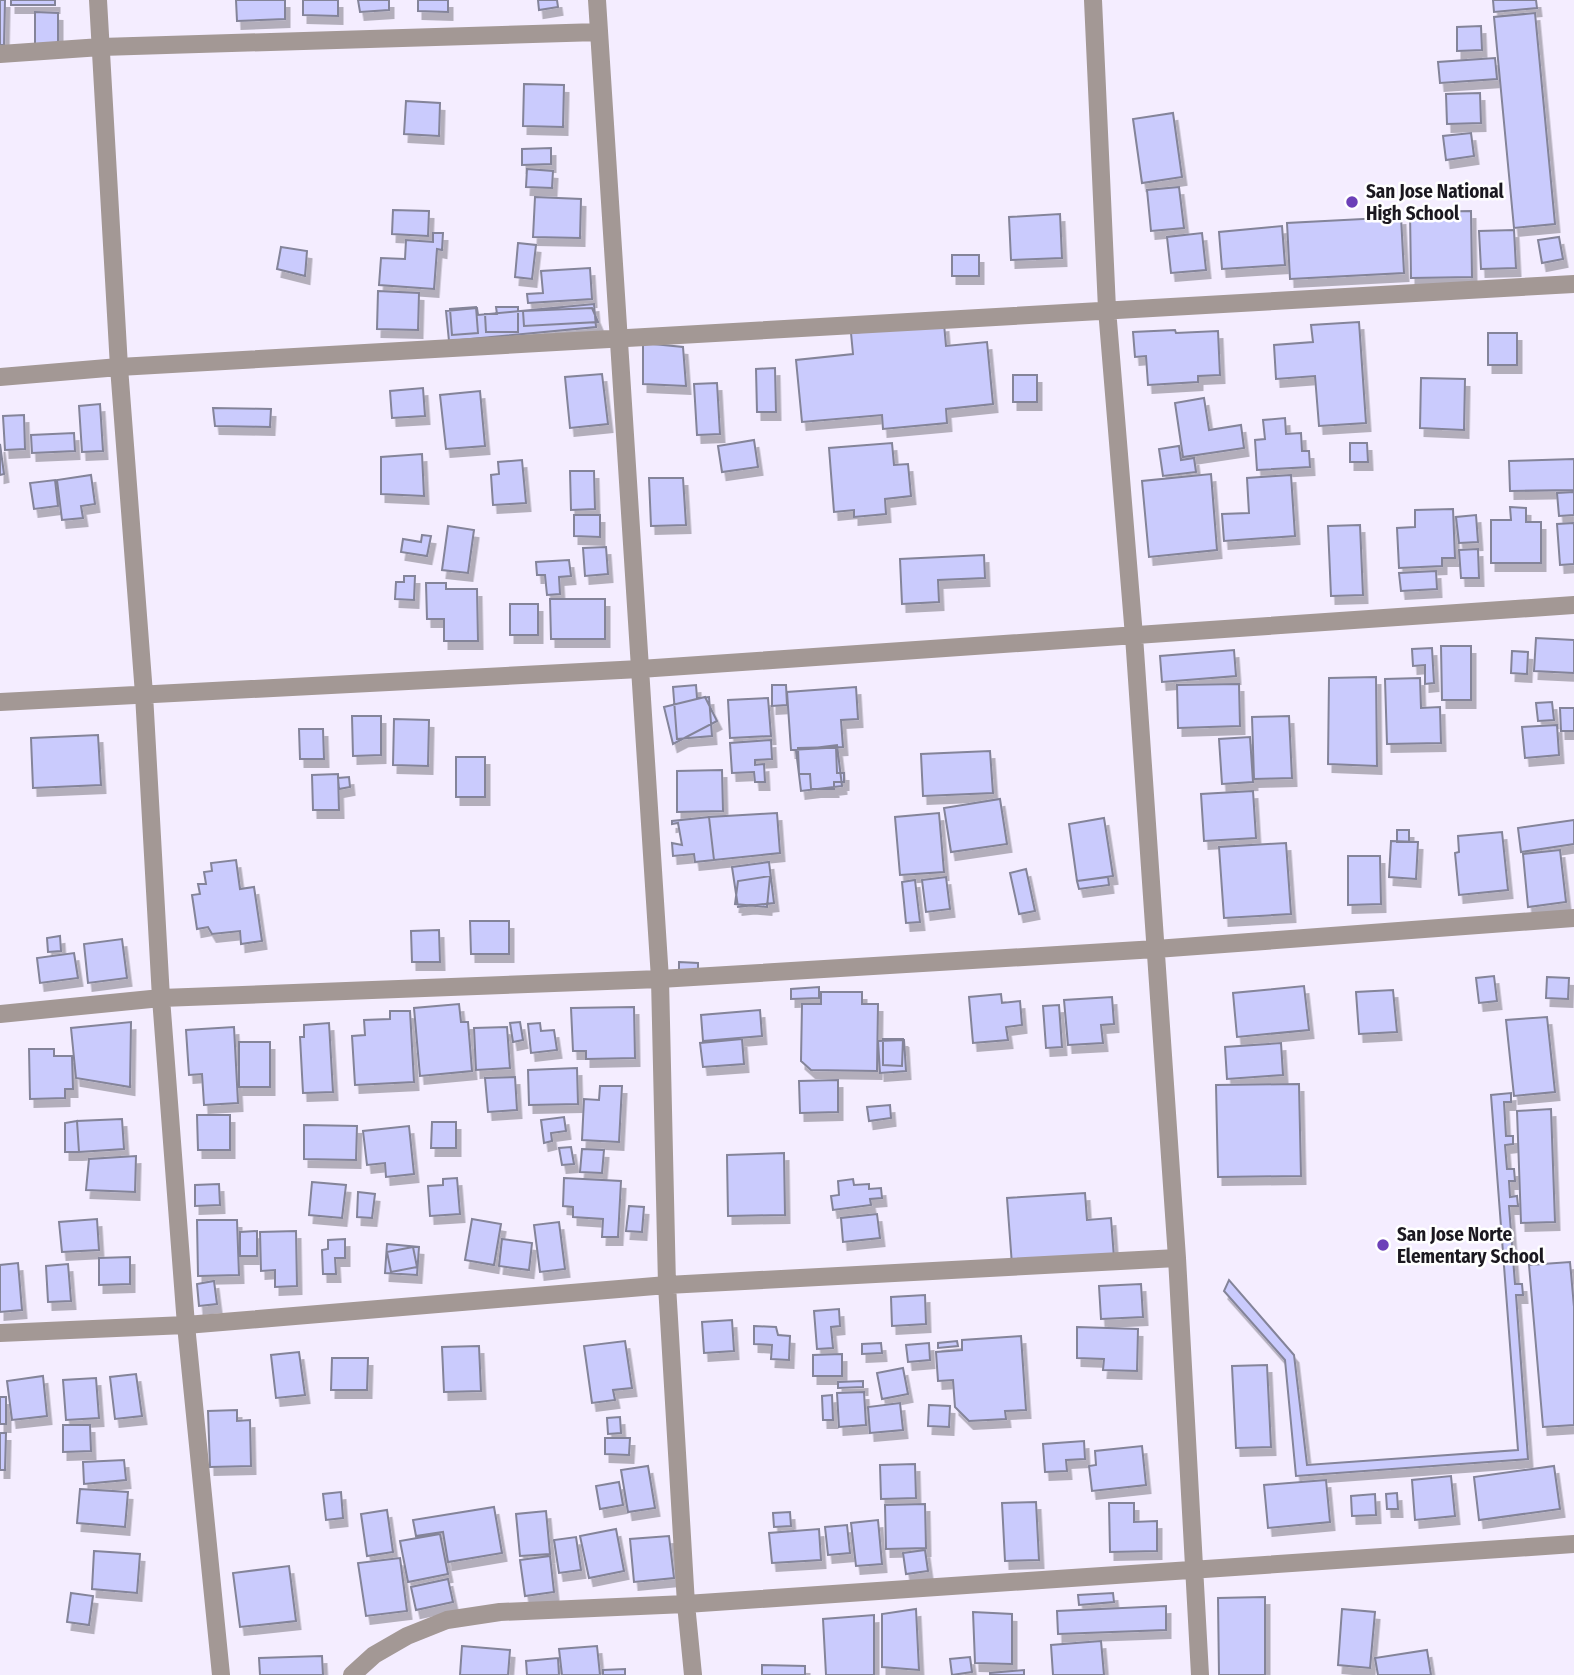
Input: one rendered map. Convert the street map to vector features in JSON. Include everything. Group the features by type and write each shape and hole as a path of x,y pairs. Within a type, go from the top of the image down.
{"street":[{"path":"98,0 119,367 145,694 161,998 186,1325 221,1675"},
{"path":"597,0 660,979 667,1285 686,1604 693,1675"},
{"path":"1093,0 1107,309 1156,949 1196,1571 1200,1675"},
{"path":"0,54 101,47 598,32"},
{"path":"0,377 119,367 1574,284"},
{"path":"0,702 640,669 1574,605"},
{"path":"0,1014 161,998 660,979 1156,949 1574,918"},
{"path":"0,1333 186,1325 667,1285 1177,1258"},
{"path":"352,1675 374,1655 407,1636 447,1620 500,1612 686,1604 1574,1544"}],"building":[{"path":"0,0 5,0 4,45 0,45"},
{"path":"11,0 55,0 55,5 11,5"},
{"path":"236,0 285,0 285,19 237,21"},
{"path":"303,0 338,0 338,16 303,15"},
{"path":"358,0 389,0 389,10 360,12"},
{"path":"418,0 448,0 448,12 418,11"},
{"path":"538,0 557,0 558,7 539,10"},
{"path":"1493,0 1536,0 1537,8 1494,12"},
{"path":"35,12 58,13 58,44 35,44"},
{"path":"1535,13 1555,224 1514,228 1494,17"},
{"path":"1481,26 1482,50 1457,51 1457,27"},
{"path":"1495,58 1497,79 1440,83 1438,62"},
{"path":"524,84 564,85 563,127 523,126"},
{"path":"1480,93 1481,123 1447,124 1446,94"},
{"path":"406,101 440,103 439,136 404,134"},
{"path":"1173,113 1182,177 1142,183 1133,119"},
{"path":"1471,133 1474,156 1446,160 1443,136"},
{"path":"551,148 551,164 522,165 522,149"},
{"path":"527,169 553,171 552,188 526,187"},
{"path":"1179,187 1184,228 1151,231 1147,190"},
{"path":"535,197 581,199 580,238 533,237"},
{"path":"393,210 429,211 428,236 392,234"},
{"path":"1471,211 1472,277 1411,278 1410,212"},
{"path":"1060,214 1062,258 1011,260 1009,217"},
{"path":"1401,217 1404,273 1290,279 1287,223"},
{"path":"1282,226 1285,265 1222,269 1219,232"},
{"path":"1514,230 1516,268 1481,269 1479,231"},
{"path":"433,233 443,233 442,250 437,249 434,289 379,285 381,258 405,259 406,240 433,242"},
{"path":"1202,233 1206,270 1171,273 1167,237"},
{"path":"1559,237 1563,259 1542,263 1538,240"},
{"path":"518,243 536,245 532,279 515,277"},
{"path":"281,247 307,251 305,276 277,269"},
{"path":"952,255 979,255 979,276 952,276"},
{"path":"590,268 592,299 528,303 527,294 543,293 541,271"},
{"path":"378,291 419,293 418,330 377,329"},
{"path":"594,304 596,327 449,341 446,311 477,308 478,315"},
{"path":"476,307 478,333 452,335 450,309"},
{"path":"496,307 518,307 518,332 486,332 485,314 497,314"},
{"path":"592,308 598,322 524,326 523,311"},
{"path":"1359,322 1366,423 1319,426 1315,376 1276,379 1274,345 1313,342 1311,325"},
{"path":"944,324 946,346 987,342 993,404 946,409 947,423 883,429 882,415 802,422 796,360 853,354 851,333"},
{"path":"1175,330 1176,333 1218,331 1220,375 1198,376 1198,382 1148,385 1146,356 1135,357 1133,332"},
{"path":"1488,333 1517,333 1517,365 1488,365"},
{"path":"643,343 683,347 686,386 643,384"},
{"path":"775,368 776,412 757,412 756,369"},
{"path":"602,374 608,424 570,428 565,377"},
{"path":"1013,375 1037,375 1037,402 1013,402"},
{"path":"1421,378 1465,379 1464,430 1420,428"},
{"path":"717,383 720,434 697,435 694,384"},
{"path":"423,388 425,416 392,418 390,391"},
{"path":"480,391 485,446 446,449 440,395"},
{"path":"1204,398 1209,430 1241,425 1244,448 1183,457 1175,403"},
{"path":"100,404 103,451 82,452 79,406"},
{"path":"213,408 271,409 270,427 215,426"},
{"path":"24,415 25,449 5,450 3,416"},
{"path":"1285,418 1286,434 1301,433 1302,451 1309,451 1310,467 1257,470 1255,440 1265,439 1263,420"},
{"path":"74,433 75,451 32,453 31,435"},
{"path":"754,440 758,467 722,472 718,446"},
{"path":"892,443 894,465 908,464 911,496 885,499 886,514 854,517 854,510 834,512 829,448"},
{"path":"1350,443 1367,443 1368,462 1350,462"},
{"path":"0,444 4,474 0,475"},
{"path":"1179,446 1181,460 1194,458 1196,472 1163,476 1159,449"},
{"path":"422,454 424,496 381,494 381,457"},
{"path":"1574,459 1574,490 1510,491 1509,461"},
{"path":"522,460 526,503 493,505 491,475 499,474 498,462"},
{"path":"570,471 594,471 595,509 571,510"},
{"path":"1211,474 1217,550 1149,557 1142,481"},
{"path":"91,475 95,504 81,506 83,518 62,520 57,480"},
{"path":"1291,475 1295,536 1224,541 1222,514 1249,513 1247,478"},
{"path":"649,478 683,478 686,525 651,526"},
{"path":"55,480 58,506 34,509 30,483"},
{"path":"1574,492 1574,515 1559,516 1557,493"},
{"path":"1510,507 1526,508 1526,522 1541,522 1541,563 1491,563 1491,520 1511,520"},
{"path":"1453,509 1455,558 1442,558 1442,566 1399,568 1397,528 1415,527 1415,510"},
{"path":"574,515 600,515 600,537 574,536"},
{"path":"1476,515 1478,542 1459,543 1456,517"},
{"path":"1574,523 1574,564 1560,565 1557,524"},
{"path":"1360,525 1363,595 1331,596 1328,526"},
{"path":"448,526 474,530 468,573 442,570"},
{"path":"422,535 431,536 427,556 401,552 403,539 421,542"},
{"path":"606,547 608,574 585,576 583,548"},
{"path":"1478,549 1479,578 1461,578 1459,550"},
{"path":"984,555 985,578 938,580 939,602 902,604 900,559"},
{"path":"569,560 571,576 559,577 560,594 547,595 545,575 537,575 536,562"},
{"path":"1436,571 1437,589 1401,591 1399,573"},
{"path":"404,576 415,576 414,600 395,599 396,582 404,582"},
{"path":"426,583 446,583 446,589 477,589 478,641 444,641 444,619 427,619"},
{"path":"550,599 605,599 605,639 551,639"},
{"path":"510,604 538,604 538,635 510,635"},
{"path":"1536,638 1574,640 1574,673 1534,671"},
{"path":"1441,646 1471,646 1471,700 1442,700"},
{"path":"1432,648 1434,683 1425,684 1425,665 1413,666 1412,649"},
{"path":"1234,650 1236,676 1162,682 1160,656"},
{"path":"1512,651 1528,652 1527,674 1511,673"},
{"path":"1376,677 1377,766 1328,764 1329,678"},
{"path":"1420,678 1421,708 1440,707 1441,743 1387,744 1385,679"},
{"path":"1239,684 1240,726 1178,728 1177,685"},
{"path":"696,685 697,698 709,697 712,736 677,739 673,687"},
{"path":"772,685 786,685 787,705 772,706"},
{"path":"856,687 858,719 841,720 843,747 791,750 787,692"},
{"path":"705,697 717,721 673,744 664,707"},
{"path":"768,698 771,736 730,738 728,700"},
{"path":"1552,702 1554,720 1538,721 1536,703"},
{"path":"1560,708 1574,708 1574,731 1561,731"},
{"path":"352,716 381,716 381,755 353,756"},
{"path":"1289,716 1292,778 1254,779 1252,717"},
{"path":"394,719 429,720 428,766 393,765"},
{"path":"1557,725 1559,755 1525,758 1522,727"},
{"path":"299,729 323,729 324,759 300,759"},
{"path":"98,735 101,785 33,788 31,738"},
{"path":"1250,737 1253,782 1222,784 1219,739"},
{"path":"771,740 772,759 755,760 755,765 764,764 765,782 755,782 754,772 732,773 730,743"},
{"path":"837,745 842,786 801,791 796,750"},
{"path":"836,747 837,773 844,773 844,782 834,782 834,789 811,789 810,774 799,774 798,748"},
{"path":"990,751 993,793 923,796 921,754"},
{"path":"456,757 485,757 485,797 456,797"},
{"path":"722,770 723,811 677,812 677,771"},
{"path":"338,774 339,810 313,810 312,775"},
{"path":"349,777 350,787 339,789 338,778"},
{"path":"1253,791 1256,838 1204,841 1201,794"},
{"path":"1000,799 1007,844 951,852 944,808"},
{"path":"777,813 780,853 714,860 709,817"},
{"path":"939,813 944,872 900,875 895,817"},
{"path":"709,817 714,860 695,862 694,854 673,856 672,843 682,845 678,823 672,824 672,821"},
{"path":"1104,818 1113,876 1077,881 1069,824"},
{"path":"1574,820 1574,844 1521,852 1518,828"},
{"path":"1397,830 1409,830 1409,842 1397,842"},
{"path":"1502,832 1508,890 1459,895 1455,853 1459,852 1458,836"},
{"path":"1391,841 1418,842 1416,879 1389,877"},
{"path":"1286,843 1291,914 1224,918 1219,847"},
{"path":"1560,850 1566,902 1528,907 1523,854"},
{"path":"1348,856 1380,856 1381,904 1348,905"},
{"path":"236,860 240,889 254,887 262,941 241,944 240,931 212,934 208,927 197,929 192,895 200,894 198,884 206,884 204,872 212,871 211,863"},
{"path":"769,862 774,903 738,907 732,867"},
{"path":"1026,869 1035,911 1019,914 1010,873"},
{"path":"770,876 767,907 735,904 738,881"},
{"path":"946,877 950,909 926,912 922,880"},
{"path":"1108,877 1109,885 1079,889 1077,881"},
{"path":"915,880 920,922 906,923 902,882"},
{"path":"470,921 509,921 509,954 471,954"},
{"path":"439,930 440,962 412,962 411,931"},
{"path":"60,936 61,951 48,952 47,938"},
{"path":"122,939 127,978 88,983 84,944"},
{"path":"74,953 78,978 40,983 37,958"},
{"path":"679,962 698,963 698,972 679,972"},
{"path":"1494,976 1497,1001 1479,1003 1476,978"},
{"path":"1547,977 1569,978 1568,999 1546,998"},
{"path":"1304,986 1309,1030 1237,1037 1233,993"},
{"path":"819,987 819,998 791,999 791,989"},
{"path":"1393,990 1397,1032 1359,1034 1356,992"},
{"path":"821,992 862,992 862,1004 878,1004 877,1071 811,1070 801,1061 802,1004 821,1004"},
{"path":"1001,994 1002,1003 1020,1001 1022,1025 1006,1027 1008,1040 973,1043 969,997"},
{"path":"1112,997 1114,1024 1101,1025 1103,1043 1068,1045 1064,1000"},
{"path":"459,1004 461,1022 468,1022 472,1071 420,1076 414,1008"},
{"path":"1059,1005 1062,1047 1046,1048 1043,1006"},
{"path":"634,1007 635,1058 586,1059 586,1051 573,1051 571,1008"},
{"path":"760,1010 762,1036 703,1041 701,1015"},
{"path":"390,1011 410,1011 414,1082 355,1085 352,1036 365,1035 364,1020 390,1019"},
{"path":"1547,1017 1555,1092 1514,1096 1506,1020"},
{"path":"131,1022 130,1087 76,1078 71,1028"},
{"path":"520,1022 523,1040 513,1042 510,1023"},
{"path":"329,1023 333,1092 303,1093 300,1037 304,1037 304,1025"},
{"path":"540,1023 541,1031 554,1030 557,1050 531,1053 528,1024"},
{"path":"234,1027 238,1103 204,1105 202,1074 189,1075 186,1030"},
{"path":"507,1027 510,1068 476,1070 474,1028"},
{"path":"742,1039 744,1064 703,1067 700,1043"},
{"path":"883,1039 903,1039 902,1066 883,1065"},
{"path":"904,1040 906,1071 880,1073 878,1041"},
{"path":"239,1042 270,1042 270,1087 239,1087"},
{"path":"1281,1043 1283,1075 1227,1079 1225,1047"},
{"path":"29,1049 54,1049 54,1056 72,1056 73,1089 65,1089 65,1098 30,1099"},
{"path":"577,1068 578,1104 529,1105 528,1070"},
{"path":"515,1077 517,1110 488,1112 485,1078"},
{"path":"838,1080 838,1112 800,1113 799,1081"},
{"path":"1299,1084 1301,1176 1218,1177 1216,1085"},
{"path":"600,1086 622,1086 619,1142 582,1140 584,1099 599,1100"},
{"path":"1511,1093 1511,1102 1504,1102 1506,1136 1513,1136 1513,1144 1505,1145 1507,1169 1514,1169 1515,1181 1509,1181 1510,1197 1517,1196 1518,1206 1509,1206 1515,1284 1522,1284 1523,1295 1516,1295 1528,1459 1296,1476 1285,1360 1224,1291 1229,1280 1294,1355 1307,1465 1518,1450 1491,1095"},
{"path":"890,1105 891,1118 869,1121 867,1107"},
{"path":"1551,1109 1555,1222 1521,1223 1517,1111"},
{"path":"197,1115 230,1115 230,1150 198,1150"},
{"path":"564,1117 566,1131 551,1133 552,1141 544,1143 541,1120"},
{"path":"122,1119 124,1149 79,1152 77,1121"},
{"path":"77,1121 79,1152 65,1152 65,1123"},
{"path":"432,1122 456,1122 456,1148 431,1148"},
{"path":"304,1125 357,1126 356,1160 304,1159"},
{"path":"409,1126 414,1174 386,1177 385,1163 367,1165 363,1131"},
{"path":"571,1147 574,1164 562,1165 559,1148"},
{"path":"582,1149 604,1150 602,1173 580,1172"},
{"path":"784,1153 785,1215 728,1216 727,1155"},
{"path":"136,1156 135,1192 86,1190 89,1159"},
{"path":"457,1178 460,1214 430,1216 428,1186 443,1185 443,1179"},
{"path":"564,1178 621,1181 618,1237 602,1237 603,1219 573,1217 573,1207 563,1206"},
{"path":"853,1179 854,1185 869,1184 869,1189 881,1188 882,1198 870,1199 871,1205 833,1210 831,1196 839,1195 838,1181"},
{"path":"312,1182 346,1185 342,1218 309,1215"},
{"path":"219,1184 220,1205 195,1206 195,1185"},
{"path":"358,1192 375,1194 372,1218 357,1217"},
{"path":"1085,1193 1087,1220 1111,1218 1114,1258 1012,1265 1007,1198"},
{"path":"629,1206 644,1207 642,1232 626,1231"},
{"path":"877,1214 880,1238 843,1242 841,1218"},
{"path":"97,1219 99,1250 62,1252 59,1222"},
{"path":"472,1219 501,1224 494,1265 465,1260"},
{"path":"197,1220 237,1220 239,1275 198,1276"},
{"path":"559,1222 565,1269 540,1272 534,1225"},
{"path":"257,1231 257,1256 240,1256 240,1232"},
{"path":"296,1231 297,1286 275,1287 275,1270 261,1271 260,1232"},
{"path":"345,1239 345,1258 335,1258 336,1274 323,1274 322,1250 328,1249 328,1240"},
{"path":"502,1239 532,1243 529,1270 499,1266"},
{"path":"387,1244 419,1247 417,1275 385,1273"},
{"path":"413,1247 417,1267 391,1272 387,1252"},
{"path":"130,1257 130,1284 99,1285 99,1258"},
{"path":"1570,1262 1574,1307 1574,1425 1543,1427 1529,1265"},
{"path":"18,1263 22,1310 0,1312 0,1265"},
{"path":"68,1264 71,1301 48,1302 46,1266"},
{"path":"214,1281 217,1304 199,1306 197,1284"},
{"path":"1141,1284 1143,1317 1101,1319 1099,1286"},
{"path":"925,1295 926,1324 892,1326 891,1297"},
{"path":"839,1309 840,1326 831,1327 833,1348 817,1349 814,1311"},
{"path":"732,1320 734,1351 704,1353 702,1322"},
{"path":"754,1326 776,1327 778,1335 790,1336 789,1360 771,1359 772,1345 754,1344"},
{"path":"1077,1327 1138,1329 1137,1371 1103,1370 1104,1359 1077,1358"},
{"path":"1021,1336 1026,1410 1005,1411 1006,1419 969,1421 955,1407 953,1380 938,1381 936,1352 962,1350 962,1340"},
{"path":"625,1341 632,1388 613,1390 615,1400 592,1403 584,1346"},
{"path":"957,1341 958,1346 938,1348 938,1343"},
{"path":"881,1343 882,1353 862,1354 862,1344"},
{"path":"929,1343 930,1360 908,1362 906,1345"},
{"path":"479,1346 481,1391 444,1392 442,1347"},
{"path":"299,1352 305,1395 276,1398 271,1355"},
{"path":"842,1354 842,1376 813,1376 813,1355"},
{"path":"332,1358 368,1358 367,1390 331,1390"},
{"path":"1267,1365 1271,1447 1236,1448 1232,1366"},
{"path":"903,1368 908,1394 882,1399 877,1373"},
{"path":"136,1374 142,1416 115,1419 110,1377"},
{"path":"43,1376 47,1416 12,1420 7,1381"},
{"path":"96,1378 99,1418 66,1420 63,1380"},
{"path":"863,1381 863,1387 838,1388 838,1382"},
{"path":"864,1392 866,1425 839,1427 837,1393"},
{"path":"832,1395 833,1420 823,1420 822,1396"},
{"path":"0,1397 6,1397 6,1424 0,1424"},
{"path":"900,1403 903,1430 870,1433 868,1407"},
{"path":"929,1405 950,1406 949,1427 928,1426"},
{"path":"237,1410 237,1421 250,1420 251,1466 210,1467 208,1411"},
{"path":"620,1417 621,1433 608,1434 607,1418"},
{"path":"63,1425 90,1425 91,1451 63,1452"},
{"path":"0,1433 6,1433 5,1470 0,1470"},
{"path":"605,1438 630,1438 629,1455 605,1454"},
{"path":"1084,1441 1085,1459 1066,1460 1067,1471 1045,1472 1043,1444"},
{"path":"1142,1446 1146,1485 1092,1491 1089,1466 1096,1465 1095,1451"},
{"path":"124,1460 126,1480 84,1484 83,1462"},
{"path":"915,1464 916,1498 881,1499 880,1465"},
{"path":"648,1466 655,1508 628,1512 621,1470"},
{"path":"1554,1466 1560,1509 1479,1520 1474,1477"},
{"path":"1451,1476 1455,1516 1415,1520 1412,1480"},
{"path":"1326,1480 1330,1522 1268,1528 1264,1485"},
{"path":"619,1482 623,1505 600,1509 596,1486"},
{"path":"80,1489 128,1492 125,1527 77,1523"},
{"path":"341,1492 343,1518 326,1520 323,1494"},
{"path":"1397,1493 1398,1509 1387,1509 1386,1494"},
{"path":"1375,1494 1376,1515 1352,1516 1351,1496"},
{"path":"1036,1502 1039,1560 1005,1561 1002,1503"},
{"path":"1109,1503 1134,1503 1134,1522 1157,1521 1157,1551 1110,1552"},
{"path":"925,1504 926,1548 886,1549 885,1505"},
{"path":"494,1507 502,1553 448,1562 443,1532 416,1536 413,1520"},
{"path":"387,1510 393,1552 367,1556 361,1514"},
{"path":"546,1511 550,1554 520,1556 516,1514"},
{"path":"790,1512 791,1526 774,1527 773,1513"},
{"path":"878,1520 882,1564 856,1566 851,1523"},
{"path":"847,1525 850,1553 828,1555 825,1527"},
{"path":"616,1529 624,1571 589,1578 580,1536"},
{"path":"819,1529 821,1560 772,1563 769,1533"},
{"path":"440,1534 448,1574 408,1582 400,1541"},
{"path":"669,1536 674,1578 634,1582 630,1539"},
{"path":"576,1537 581,1570 559,1573 554,1540"},
{"path":"925,1550 928,1571 906,1574 903,1553"},
{"path":"94,1551 140,1554 137,1593 92,1589"},
{"path":"550,1556 554,1592 525,1596 520,1560"},
{"path":"400,1558 407,1611 366,1616 358,1563"},
{"path":"289,1566 296,1621 240,1627 233,1573"},
{"path":"448,1579 453,1602 416,1610 411,1587"},
{"path":"71,1593 93,1596 89,1625 67,1622"},
{"path":"1113,1593 1114,1602 1079,1605 1078,1595"},
{"path":"1265,1597 1265,1675 1219,1675 1218,1598"},
{"path":"1166,1606 1166,1630 1058,1634 1057,1611"},
{"path":"916,1609 919,1670 882,1667 882,1614"},
{"path":"1342,1609 1375,1612 1370,1668 1338,1665"},
{"path":"973,1612 1012,1614 1012,1664 975,1663"},
{"path":"874,1615 874,1675 826,1675 823,1619"},
{"path":"1101,1641 1104,1675 1053,1675 1051,1645"},
{"path":"462,1646 510,1650 508,1675 460,1675"},
{"path":"597,1646 600,1675 562,1675 559,1649"},
{"path":"1427,1650 1431,1675 1378,1675 1375,1658"},
{"path":"322,1656 323,1675 260,1675 259,1658"},
{"path":"970,1657 972,1672 952,1675 950,1659"},
{"path":"558,1658 559,1675 527,1675 526,1661"},
{"path":"762,1665 805,1666 805,1675 762,1675"},
{"path":"625,1669 625,1675 603,1675 603,1670"},
{"path":"1024,1670 1024,1675 990,1675 990,1673"}],"place":[{"name":"San Jose National High School","path":"1352,202"},
{"name":"San Jose Norte Elementary School","path":"1383,1245"}]}
